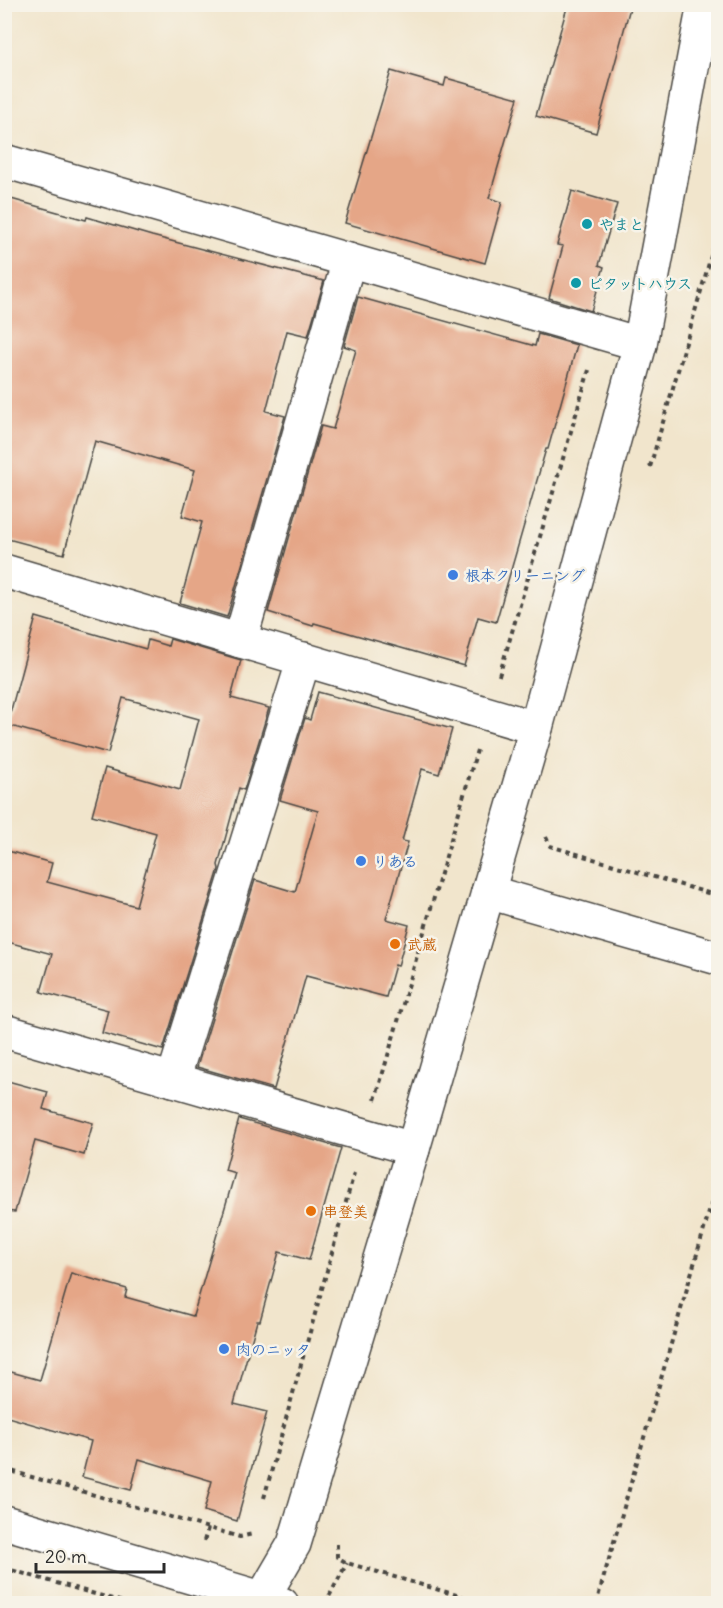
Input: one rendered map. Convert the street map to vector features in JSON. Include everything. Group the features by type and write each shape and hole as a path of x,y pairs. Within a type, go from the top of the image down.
{"street":[{"path":"4,1522 268,1602 294,1544 536,728 640,344 704,4"},
{"path":"4,161 640,344"},
{"path":"240,641 350,260"},
{"path":"4,572 536,728"},
{"path":"173,1080 304,660"},
{"path":"488,892 718,958"},
{"path":"4,1031 413,1149"}],"path":[{"path":"264,1499 365,1135 600,333"},
{"path":"585,858 718,896"},
{"path":"596,1604 718,1181"},
{"path":"4,1470 240,1537 254,1534"},
{"path":"340,1534 337,1557 347,1563 487,1604"},
{"path":"325,1604 347,1563"},
{"path":"4,1568 130,1604"}],"building":[{"path":"568,4 631,4 596,133 536,116"},
{"path":"391,71 444,86 446,78 518,98 489,198 502,202 485,263 345,223"},
{"path":"572,191 617,204 599,265 604,267 591,311 549,298 563,246 557,245"},
{"path":"4,197 324,281 308,336 287,331 266,411 285,416 227,617 180,603 202,522 182,516 195,470 95,441 64,554 4,538"},
{"path":"358,297 535,346 538,334 577,345 496,622 478,617 464,666 268,612 321,426 333,429 356,350 344,346"},
{"path":"36,617 146,649 148,640 168,646 170,639 241,660 231,698 269,708 244,790 239,788 218,865 219,869 163,1050 102,1033 108,1010 41,992 52,954 4,941 4,850 52,863 47,882 136,906 156,833 92,815 105,768 180,790 199,719 123,698 108,753 7,725"},
{"path":"318,692 452,729 439,774 422,769 402,841 408,842 386,919 409,925 398,966 395,965 386,997 306,976 274,1089 197,1067 255,880 295,892 318,811 280,800 305,718 310,720"},
{"path":"4,1080 48,1092 43,1109 93,1123 84,1155 35,1141 15,1212 4,1211"},
{"path":"239,1119 341,1148 309,1260 279,1252 260,1321 257,1321 234,1404 267,1412 237,1521 204,1511 212,1481 139,1459 131,1490 82,1477 91,1441 4,1416 4,1370 40,1380 71,1273 127,1289 125,1297 193,1316 235,1173 225,1170"}],"place":[{"name":"やまと","path":"587,224"},
{"name":"ピタットハウス","path":"576,283"},
{"name":"根本クリーニング","path":"453,575"},
{"name":"りある","path":"361,861"},
{"name":"武蔵","path":"395,944"},
{"name":"串登美","path":"311,1211"},
{"name":"肉のニッタ","path":"224,1349"}]}
